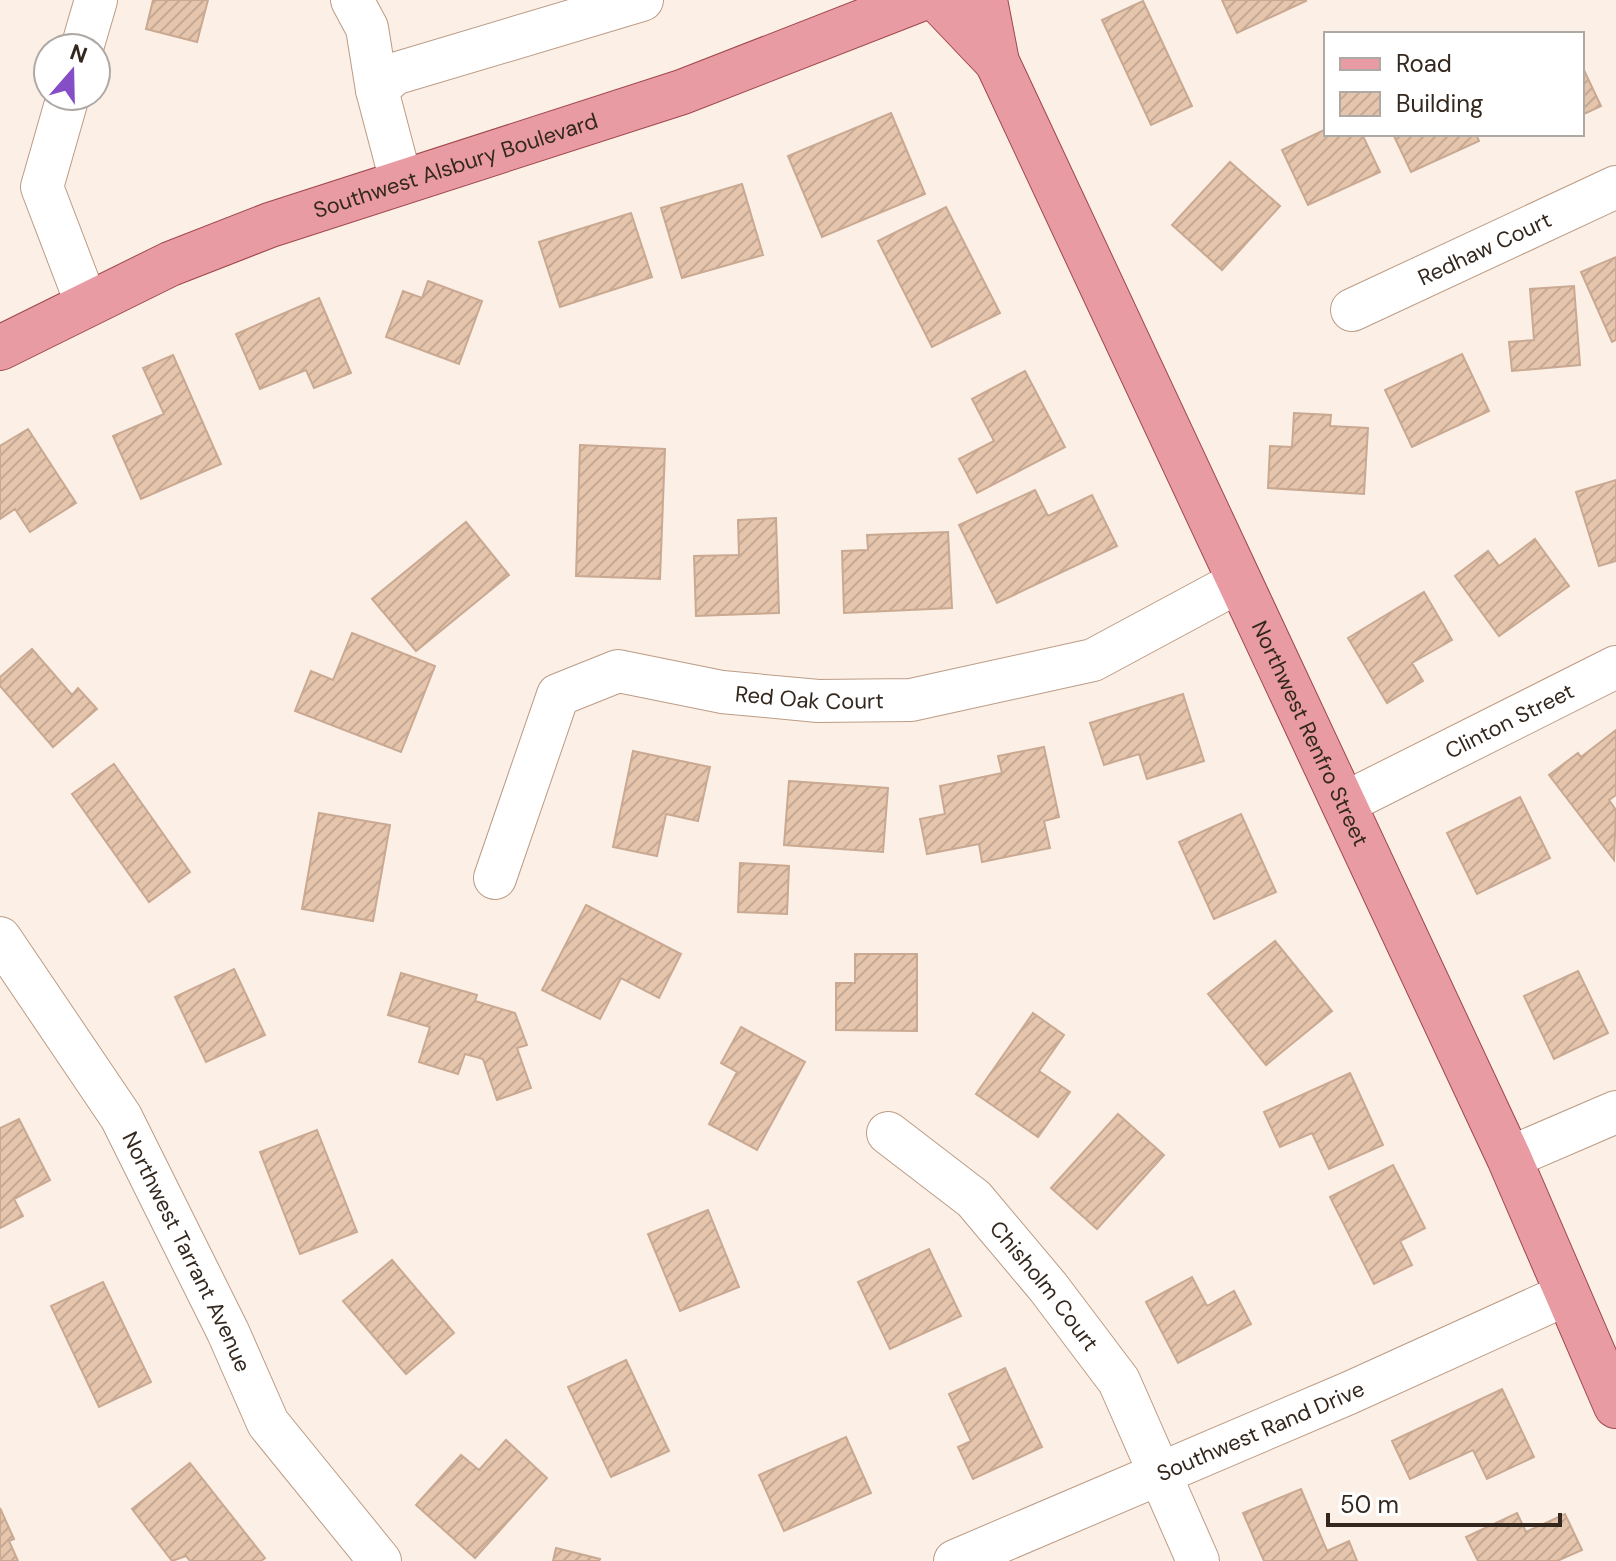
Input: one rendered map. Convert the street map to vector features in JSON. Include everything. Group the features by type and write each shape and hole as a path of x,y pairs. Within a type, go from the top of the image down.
{"main road":[{"name":"Southwest Alsbury Boulevard","path":"0,348 170,264 270,225 682,92 918,0"},
{"name":"Northwest Renfro Street","path":"938,0 997,62"},
{"name":"Northwest Renfro Street","path":"985,0 997,62 1509,1158 1565,1295 1616,1406"}],"street":[{"path":"87,32 96,0"},
{"path":"352,0 367,28 377,90 401,181"},
{"path":"377,90 394,74 642,0"},
{"path":"63,112 42,187 87,305"},
{"name":"Redhaw Court","path":"1352,310 1616,187"},
{"name":"Red Oak Court","path":"495,878 558,695 618,671 722,692 818,701 911,700 1093,660 1238,582"},
{"name":"Clinton Street","path":"1343,804 1616,667"},
{"name":"Northwest Tarrant Avenue","path":"0,938 121,1117 228,1332 268,1423 380,1561"},
{"path":"1509,1158 1616,1112"},
{"name":"Chisholm Court","path":"888,1133 974,1199 1048,1287 1119,1381 1198,1561"},
{"name":"Southwest Rand Drive","path":"955,1561 1349,1393 1565,1295"}],"building":[{"path":"153,0 208,0 197,42 146,29"},
{"path":"1222,0 1305,0 1306,1 1237,33"},
{"path":"1143,1 1192,106 1151,125 1102,20"},
{"path":"1584,70 1601,106 1584,114"},
{"path":"891,113 925,194 822,237 788,156"},
{"path":"1324,130 1324,136 1363,136 1380,172 1308,205 1282,150"},
{"path":"1394,136 1477,136 1479,141 1411,172"},
{"path":"1230,162 1280,206 1222,270 1172,225"},
{"path":"742,184 763,255 682,278 661,208"},
{"path":"946,207 1000,313 932,347 878,241"},
{"path":"631,213 652,277 560,307 539,242"},
{"path":"1616,257 1616,340 1612,342 1581,272"},
{"path":"428,281 482,301 459,364 386,337 403,291 422,298"},
{"path":"1574,286 1580,365 1512,371 1509,342 1534,340 1530,289"},
{"path":"319,298 351,373 314,388 306,370 260,389 236,334"},
{"path":"1462,354 1489,411 1412,447 1385,390"},
{"path":"173,355 221,464 141,499 113,436 164,414 143,368"},
{"path":"1025,371 1065,447 977,493 959,459 994,441 972,399"},
{"path":"1294,413 1331,415 1330,426 1368,428 1364,494 1268,488 1270,446 1292,447"},
{"path":"28,429 76,503 30,532 15,509 0,519 0,446"},
{"path":"580,445 665,449 660,579 576,576"},
{"path":"1616,480 1616,561 1599,566 1576,492"},
{"path":"1035,490 1048,516 1092,495 1117,546 997,603 959,525"},
{"path":"776,518 779,613 696,616 694,556 739,555 738,520"},
{"path":"466,522 509,575 416,651 372,599"},
{"path":"948,532 952,608 844,613 842,551 868,550 867,535"},
{"path":"1535,539 1569,586 1499,636 1455,576 1488,551 1499,566"},
{"path":"1424,592 1452,640 1412,663 1423,681 1387,703 1348,638"},
{"path":"352,633 435,666 401,752 295,711 311,671 333,680"},
{"path":"32,649 72,695 78,688 97,709 53,747 0,686 0,677"},
{"path":"1183,694 1204,761 1147,779 1139,754 1104,765 1090,723"},
{"path":"1616,730 1616,795 1609,800 1616,810 1614,860 1549,775 1578,753 1581,757"},
{"path":"1044,747 1059,817 1044,821 1050,848 982,862 979,844 927,854 920,819 945,814 940,786 1002,773 998,756"},
{"path":"633,751 710,767 698,821 666,814 657,856 613,847"},
{"path":"114,764 190,872 149,902 72,794"},
{"path":"789,781 888,788 883,852 784,845"},
{"path":"1520,797 1550,858 1477,894 1447,833"},
{"path":"319,813 390,825 373,921 302,909"},
{"path":"1241,814 1276,892 1214,919 1179,842"},
{"path":"740,863 789,866 787,914 738,912"},
{"path":"586,905 681,954 659,998 621,978 600,1019 542,990"},
{"path":"1275,941 1332,1011 1266,1065 1208,994"},
{"path":"855,954 917,954 917,1031 836,1030 836,983 855,983"},
{"path":"234,969 265,1035 206,1062 175,997"},
{"path":"1578,971 1608,1033 1554,1059 1524,996"},
{"path":"401,973 477,995 475,1001 515,1013 527,1045 517,1048 531,1088 497,1100 483,1059 465,1054 458,1074 419,1062 430,1027 388,1015"},
{"path":"1033,1013 1064,1035 1039,1071 1070,1092 1038,1137 976,1094"},
{"path":"741,1027 805,1062 757,1150 709,1124 737,1072 721,1063"},
{"path":"1350,1073 1383,1145 1329,1169 1312,1133 1280,1147 1264,1112"},
{"path":"1118,1114 1164,1155 1097,1229 1051,1188"},
{"path":"19,1119 50,1180 14,1199 23,1216 0,1228 0,1128"},
{"path":"317,1130 357,1232 300,1254 260,1152"},
{"path":"1393,1165 1425,1228 1400,1241 1412,1265 1374,1284 1330,1197"},
{"path":"708,1210 739,1287 680,1311 648,1234"},
{"path":"929,1249 961,1316 890,1349 858,1282"},
{"path":"392,1260 454,1333 406,1374 343,1301"},
{"path":"1192,1277 1207,1306 1234,1291 1251,1324 1178,1363 1146,1302"},
{"path":"103,1282 151,1382 99,1407 51,1306"},
{"path":"626,1360 669,1451 611,1477 568,1387"},
{"path":"1005,1368 1042,1447 973,1479 958,1447 971,1441 949,1394"},
{"path":"1502,1389 1534,1457 1487,1479 1473,1450 1410,1479 1392,1441"},
{"path":"846,1437 871,1493 784,1531 759,1475"},
{"path":"506,1440 547,1478 475,1558 416,1505 461,1455 479,1470"},
{"path":"190,1463 265,1558 261,1561 190,1561 186,1556 172,1561 132,1509"},
{"path":"1301,1489 1327,1551 1349,1541 1357,1561 1264,1561 1243,1513"},
{"path":"0,1508 14,1539 9,1541 18,1561 0,1561"},
{"path":"1517,1513 1526,1532 1565,1514 1582,1550 1557,1561 1478,1561 1466,1537"},
{"path":"556,1548 600,1559 553,1561"}]}
